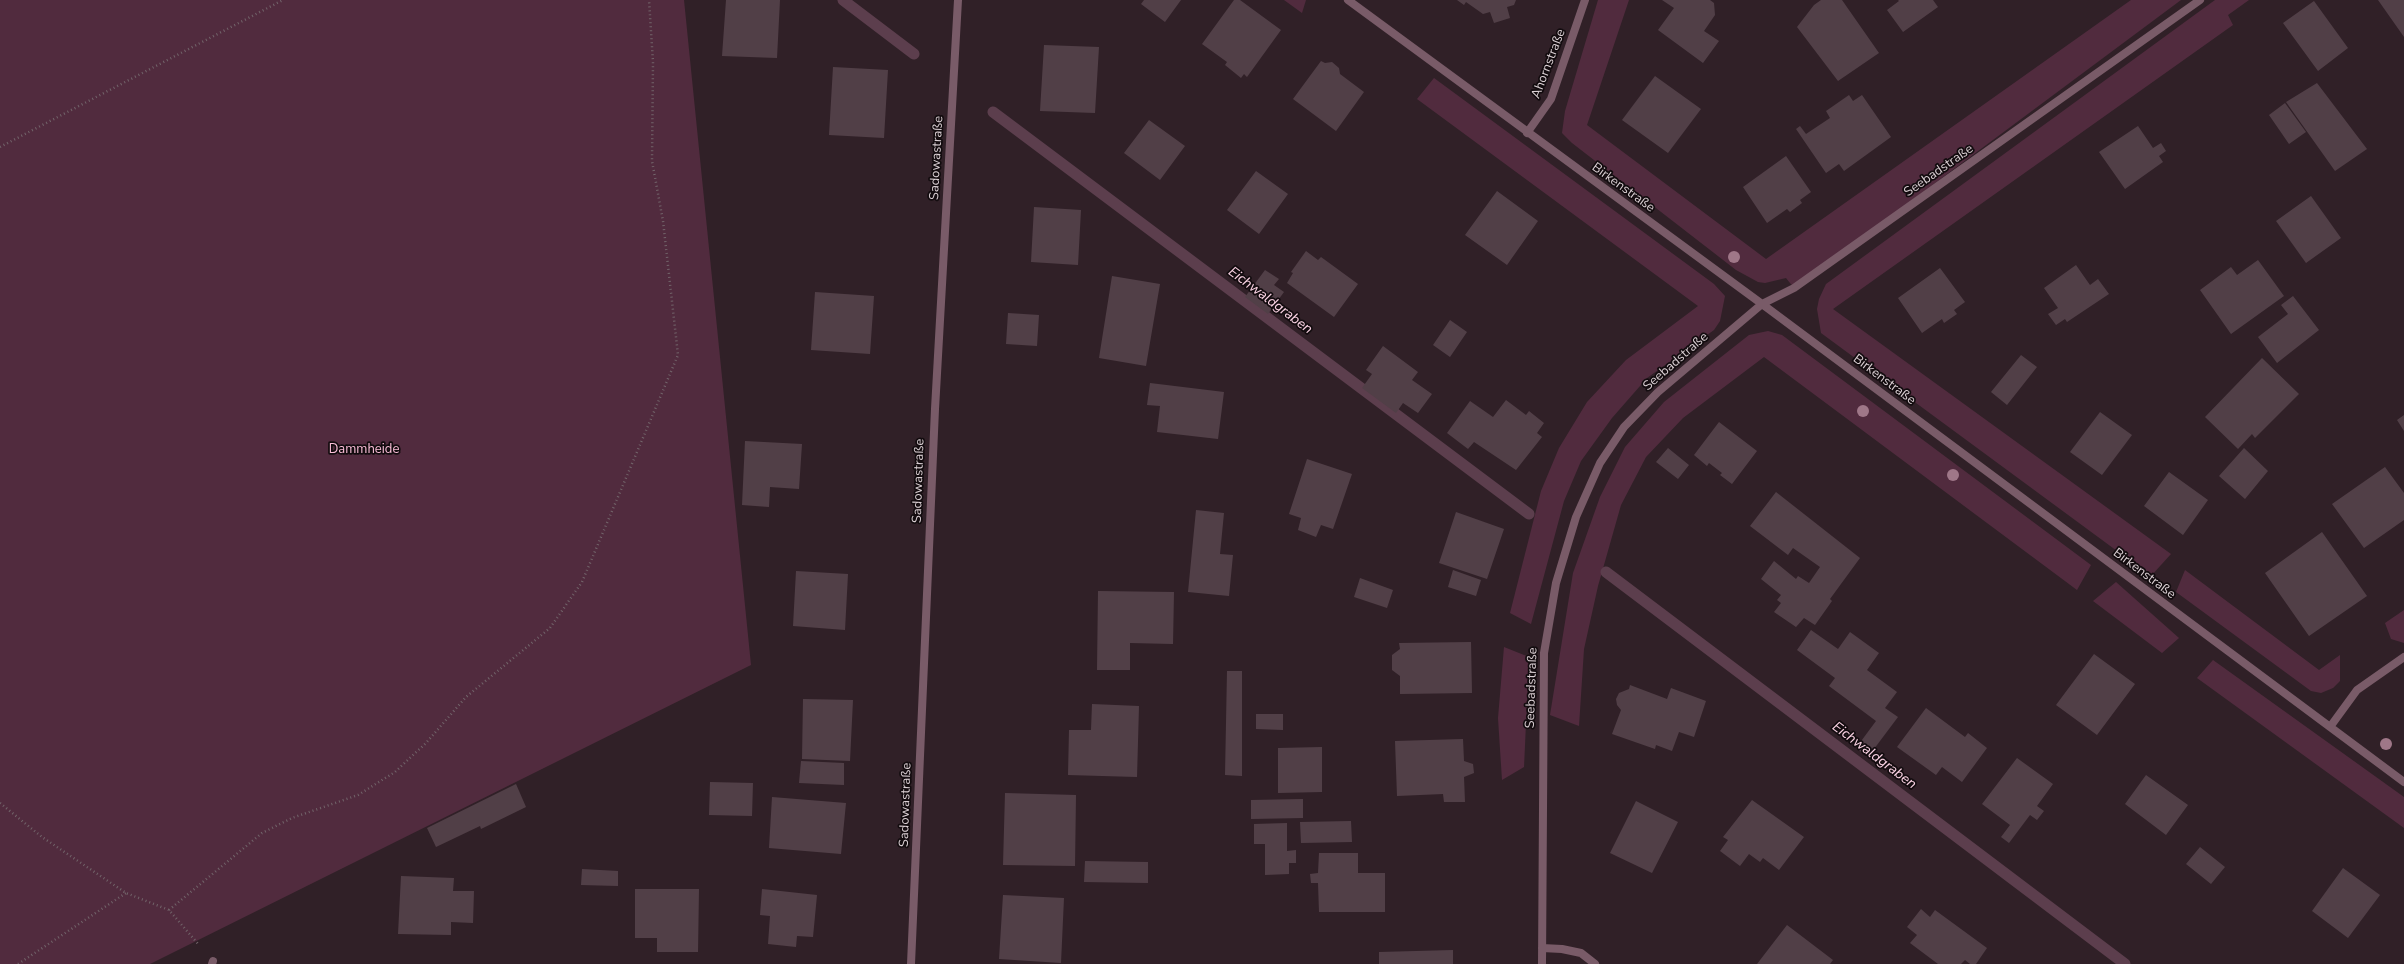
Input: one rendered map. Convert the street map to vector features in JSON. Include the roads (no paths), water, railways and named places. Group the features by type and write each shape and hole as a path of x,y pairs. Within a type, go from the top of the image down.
{"street":[{"name":"Sadowastraße","path":"911,964 934,409 958,0"},
{"name":"Birkenstraße","path":"1348,0 1527,133 1762,304 2404,782"},
{"name":"Ahornstraße","path":"1527,133 1551,100 1585,0"},
{"name":"Seebadstraße","path":"1542,964 1544,653 1556,584 1576,517 1600,463 1624,428 1658,392 1762,304 1794,288 2200,0"},
{"path":"2330,727 2357,690 2404,657"},
{"path":"1542,948 1562,949 1581,953 1595,964"}],"waterway":[{"name":"Eichwaldgraben","path":"843,0 914,54"},
{"name":"Eichwaldgraben","path":"993,112 1529,514"},
{"name":"Eichwaldgraben","path":"1606,572 2125,964"}],"park label":[{"name":"Dammheide","path":"364,450"}]}
